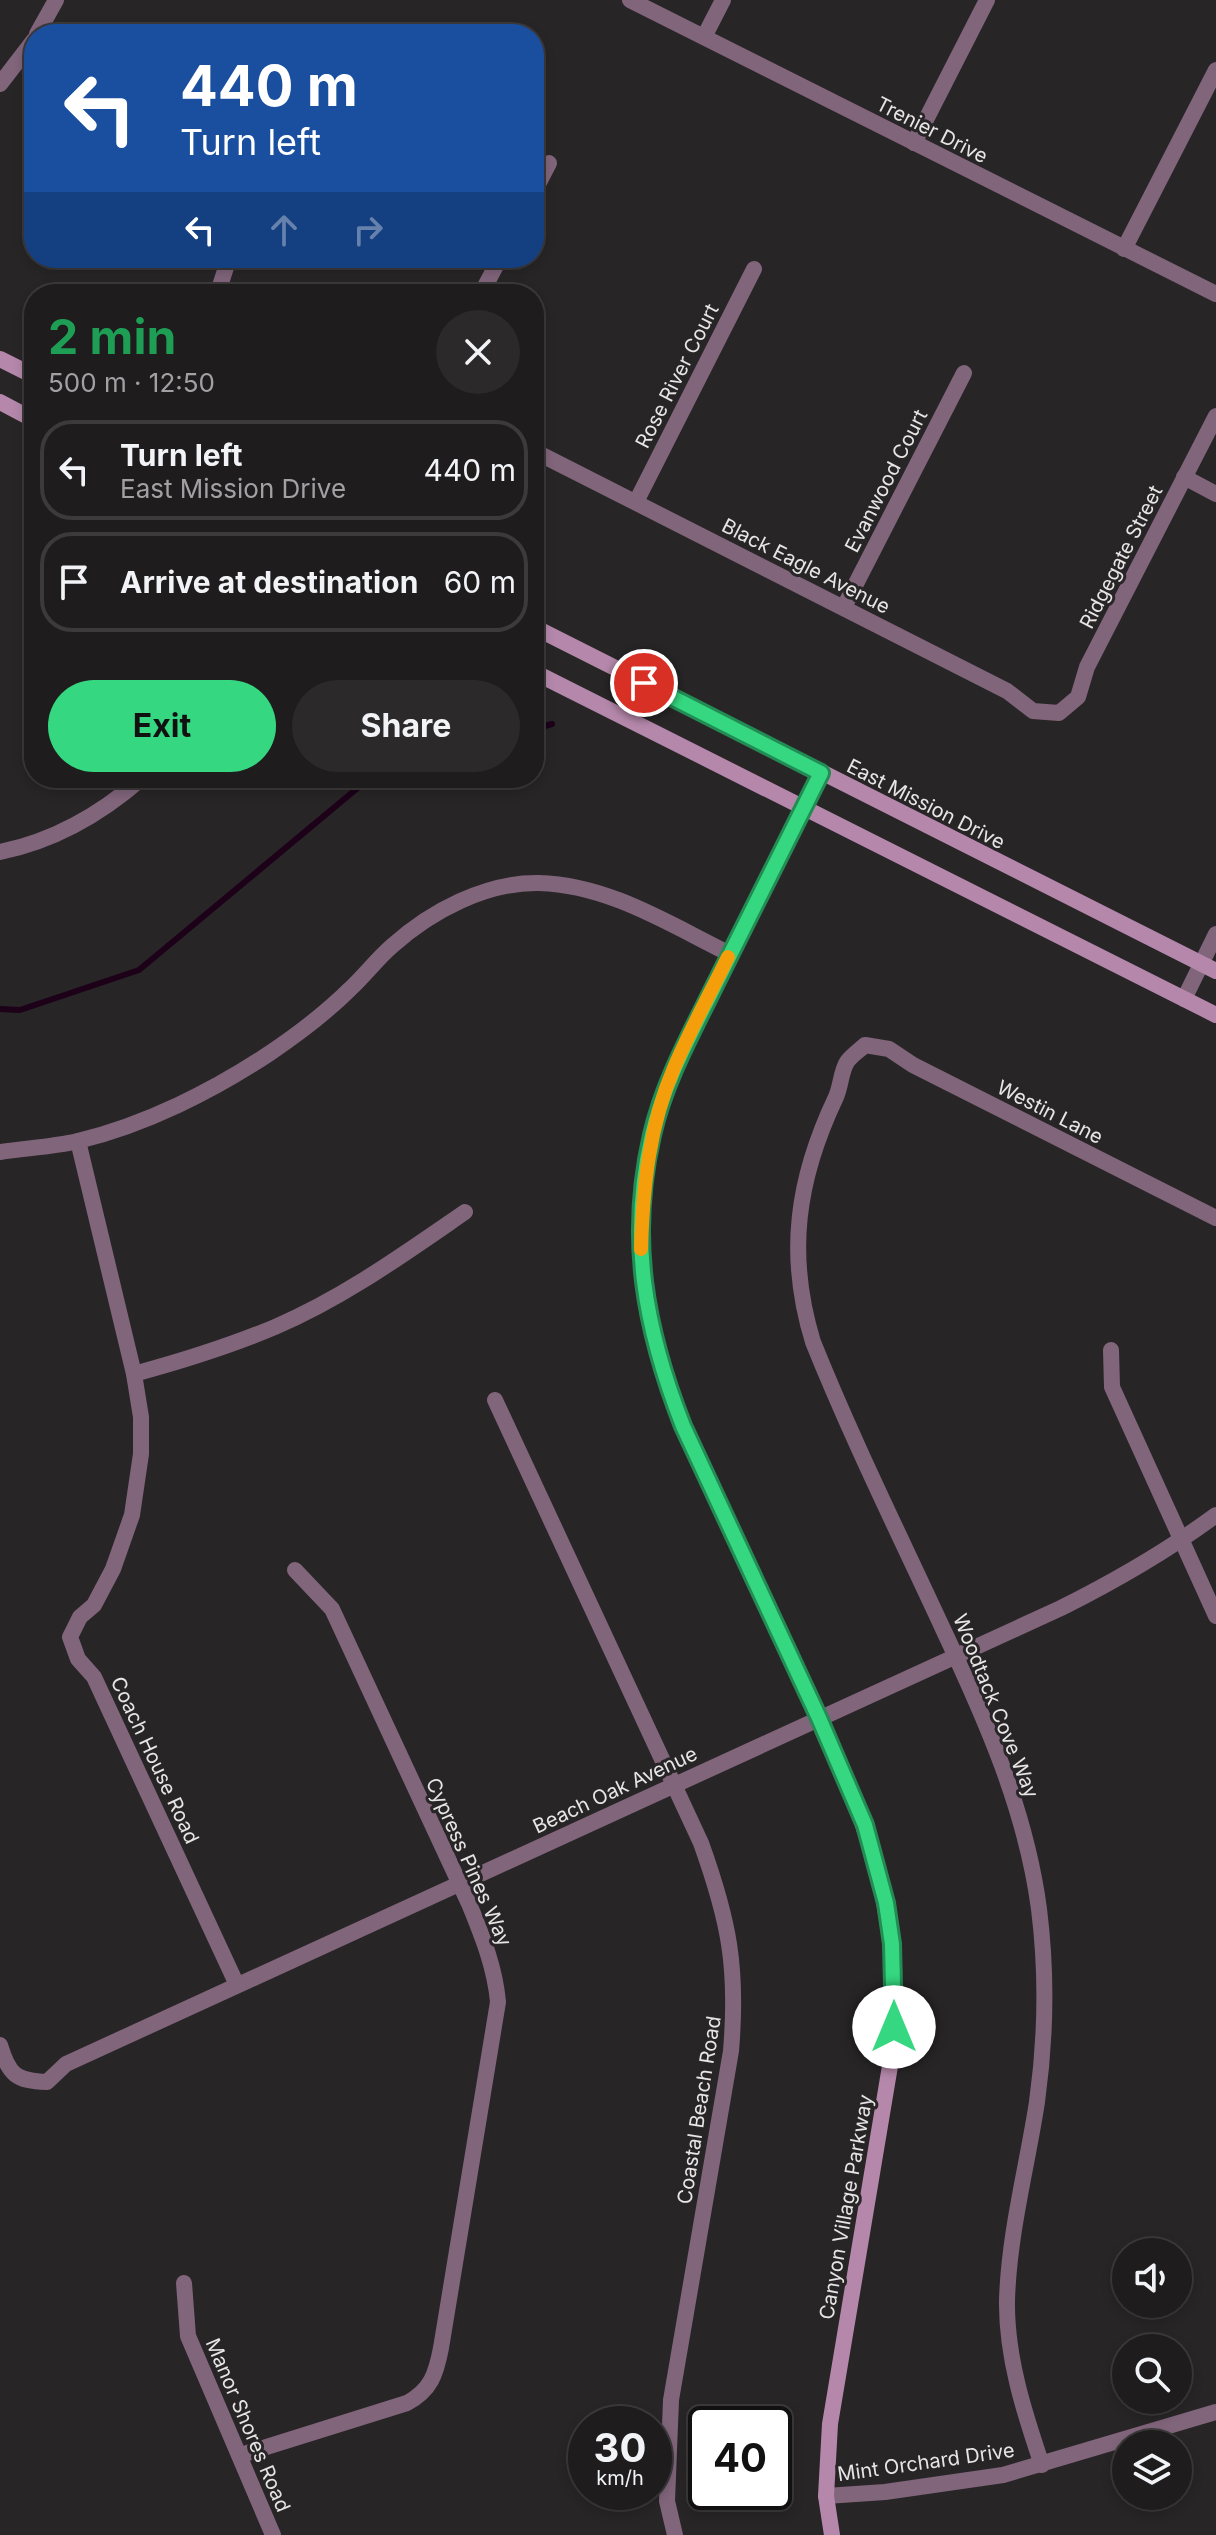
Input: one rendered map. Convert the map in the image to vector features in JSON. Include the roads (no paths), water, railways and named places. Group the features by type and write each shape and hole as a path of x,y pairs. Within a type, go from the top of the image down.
{"street":[{"path":"43,24 56,0"},
{"name":"Trenier Drive","path":"630,0 1216,294"},
{"path":"704,37 723,0"},
{"path":"914,143 987,0"},
{"path":"0,84 24,53"},
{"path":"1124,249 1216,70"},
{"path":"544,173 549,163"},
{"name":"Rose River Court","path":"636,502 754,269"},
{"path":"0,359 24,371"},
{"name":"Evanwood Court","path":"844,607 964,373"},
{"path":"0,402 24,415"},
{"name":"Ridgegate Street","path":"1059,713 1078,697 1087,667 1216,416"},
{"name":"Black Eagle Avenue","path":"544,456 1007,691 1033,711 1059,713"},
{"path":"1184,477 1216,494"},
{"name":"East Mission Drive","path":"544,632 1209,968"},
{"path":"544,677 1216,1015"},
{"name":"Canyon Village Parkway","path":"821,773 674,1068 652,1136 642,1215 644,1291 657,1352 683,1426 846,1779 877,1864 886,1903 894,1984 890,2066 830,2424 826,2496 832,2535"},
{"path":"0,852 44,840 94,815 129,788"},
{"path":"0,1152 78,1141 153,1115 239,1072 324,1012 416,926 439,911 491,890 538,883 574,886 603,893 730,954"},
{"path":"1184,999 1209,968 1216,934"},
{"name":"Westin Lane","path":"865,1045 889,1049 913,1065 1216,1218"},
{"name":"Woodtack Cove Way","path":"865,1045 847,1062 842,1085 815,1144 806,1175 797,1242 803,1308 826,1375 991,1735 1017,1809 1038,1907 1044,1969 1044,2038 1037,2104 1011,2250 1007,2302 1014,2369 1042,2465"},
{"name":"Coach House Road","path":"78,1141 134,1374 141,1417 141,1454 132,1515 113,1569 94,1605 80,1617 70,1637 78,1659 94,1677 237,1985"},
{"path":"134,1374 231,1344 289,1320 387,1266 465,1212"},
{"path":"1111,1350 1112,1387 1216,1616"},
{"name":"Coastal Beach Road","path":"495,1400 701,1843 730,1940 734,1995 731,2051 671,2400 667,2439 667,2501 675,2535"},
{"name":"Beach Oak Avenue","path":"0,2045 7,2067 24,2081 47,2082 66,2064 1107,1585 1216,1515"},
{"name":"Cypress Pines Way","path":"241,2455 407,2403 430,2386 441,2348 498,2002 489,1956 459,1883 332,1609 295,1570"},
{"name":"Manor Shores Road","path":"184,2283 188,2336 273,2535"},
{"name":"Mint Orchard Drive","path":"826,2496 885,2492 1003,2475 1216,2412"}],"waterway":[{"path":"544,726 552,724"},
{"path":"0,1009 20,1010 139,970 358,788"}]}
